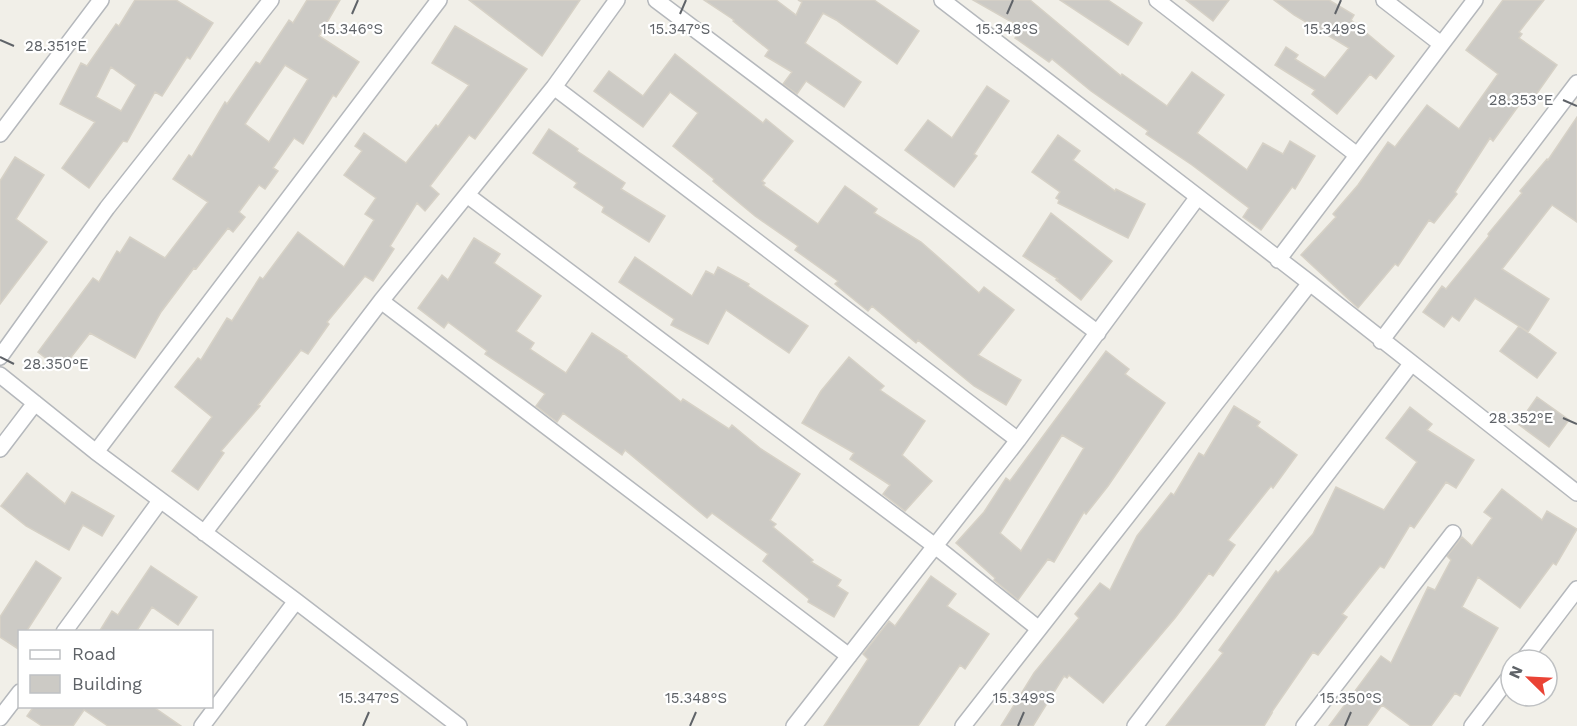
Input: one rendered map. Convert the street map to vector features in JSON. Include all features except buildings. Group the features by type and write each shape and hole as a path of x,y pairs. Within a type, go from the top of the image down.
{"street":[{"path":"0,135 101,0"},
{"path":"0,357 107,208 271,0"},
{"path":"96,452 439,0"},
{"path":"204,532 381,301 554,87 617,0"},
{"path":"656,0 1098,333"},
{"path":"942,0 1310,283 1577,493"},
{"path":"1157,0 1358,155"},
{"path":"1384,0 1441,44"},
{"path":"1278,260 1475,0"},
{"path":"1381,341 1577,83"},
{"path":"554,87 1018,440"},
{"path":"467,195 935,546 1039,629"},
{"path":"794,726 1018,440 1197,198"},
{"path":"963,726 1310,283"},
{"path":"381,301 849,656"},
{"path":"1135,726 1411,364"},
{"path":"0,375 160,501 296,601 459,726"},
{"path":"0,449 35,403"},
{"path":"65,630 160,501"},
{"path":"1304,726 1453,533"},
{"path":"1532,648 1577,589"},
{"path":"202,726 296,601"},
{"path":"1472,726 1499,691"},
{"path":"0,718 18,695"}]}
